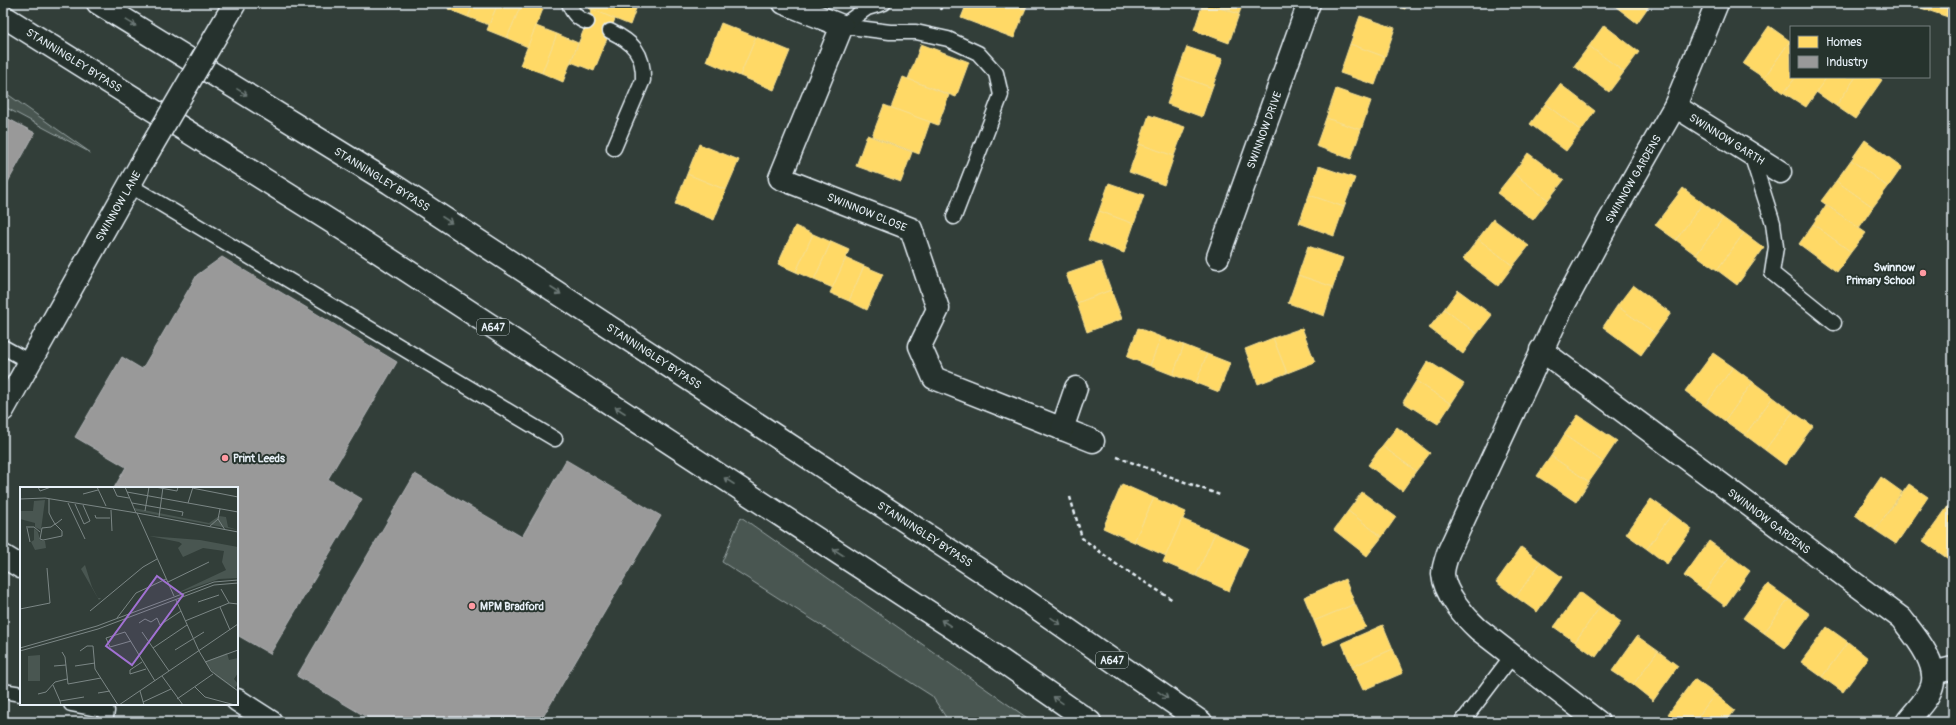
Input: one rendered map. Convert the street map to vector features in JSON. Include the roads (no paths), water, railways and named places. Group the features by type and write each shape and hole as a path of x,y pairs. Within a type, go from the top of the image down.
{"main road":[{"name":"STANNINGLEY BYPASS","path":"98,3 390,183 1024,599 1201,722"},
{"name":"SWINNOW LANE","path":"3,410 129,185 235,3"},
{"path":"784,3 842,26"},
{"name":"SWINNOW DRIVE","path":"1218,257 1309,3"},
{"name":"SWINNOW GARDENS","path":"1598,722 1478,629 1462,613 1450,593 1443,574 1448,553 1541,350 1608,223 1675,106 1717,3"},
{"name":"STANNINGLEY BYPASS","path":"3,16 351,234 979,644 1090,722"},
{"name":"SWINNOW CLOSE","path":"842,26 780,178 911,229 938,309 920,346 934,378 1093,441"},
{"name":"SWINNOW GARTH","path":"1675,106 1780,172"},
{"name":"SWINNOW GARDENS","path":"1541,350 1900,618 1943,671 1907,722"},
{"path":"1062,429 1076,388"},
{"path":"3,556 20,566"},
{"path":"238,701 271,722"}],"lane":[{"path":"568,3 576,16 587,22"},
{"path":"842,26 867,8 884,3"},
{"path":"842,26 890,32 916,32 948,39 978,53 996,73 1001,95 954,218"},
{"path":"610,30 623,37 634,46 644,67 643,80 614,148"},
{"path":"1751,154 1773,223 1776,247 1772,273 1834,323"},
{"path":"129,185 555,439"},
{"path":"3,347 30,362"},
{"path":"1462,722 1512,656"},
{"path":"3,691 20,694"},
{"path":"76,705 107,711 105,722"}],"place":[{"name":"Swinnow Primary School","path":"1923,273"},
{"name":"Print Leeds","path":"225,458"},
{"name":"MPM Bradford","path":"472,606"}]}
